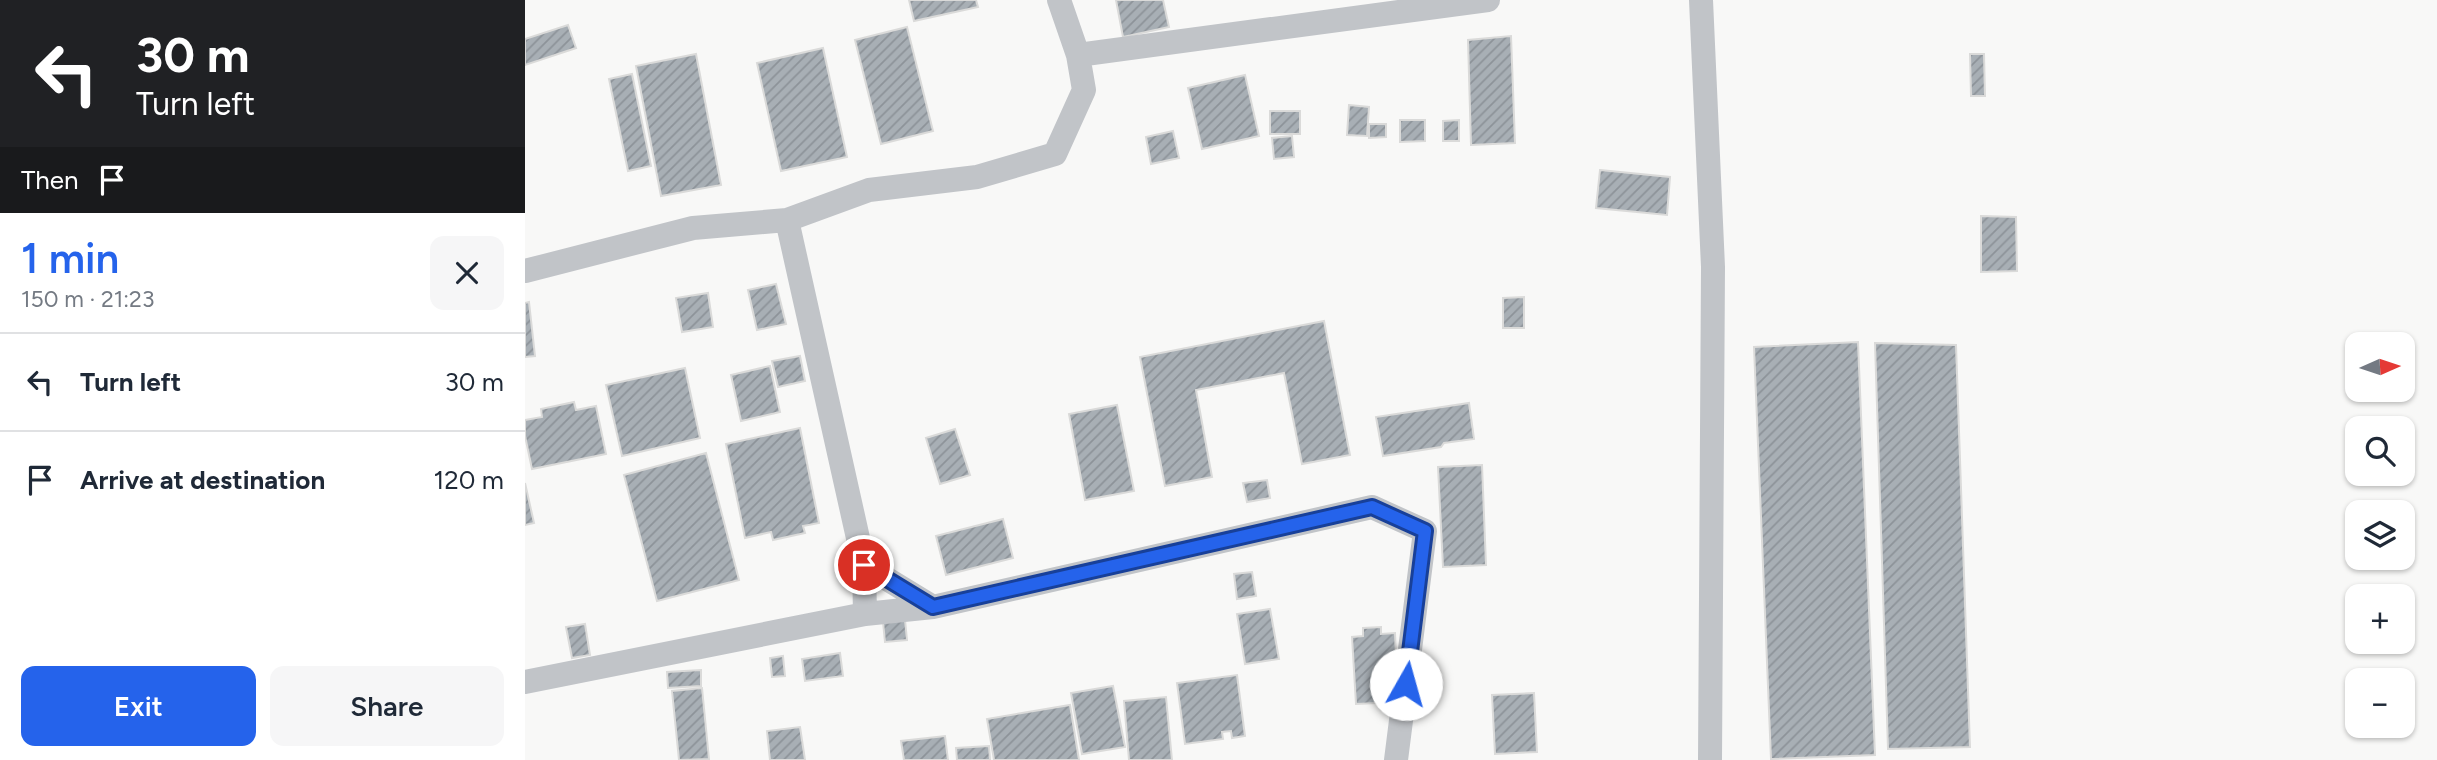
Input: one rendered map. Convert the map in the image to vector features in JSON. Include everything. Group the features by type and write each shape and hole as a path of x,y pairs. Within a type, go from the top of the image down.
{"street":[{"path":"525,271 693,228 787,220 869,190 977,177 1055,154 1084,90 1078,55 1059,0"},
{"path":"1078,55 1488,0"},
{"path":"1701,0 1713,267 1710,760"},
{"path":"787,220 864,565 865,614"},
{"path":"525,682 865,614 933,607 1372,507 1425,531 1396,760"},
{"path":"864,565 933,607"}],"building":[{"path":"909,0 976,0 978,7 914,21"},
{"path":"1116,0 1163,0 1169,27 1123,37"},
{"path":"568,25 576,48 525,65 525,39"},
{"path":"907,27 933,131 881,144 855,40"},
{"path":"1511,36 1515,143 1471,145 1468,40"},
{"path":"823,48 847,157 781,171 757,63"},
{"path":"696,54 721,185 661,196 636,66"},
{"path":"1970,54 1984,54 1985,96 1971,96"},
{"path":"632,74 651,166 628,171 609,79"},
{"path":"1245,75 1259,136 1202,149 1188,88"},
{"path":"1349,105 1369,107 1367,136 1347,135"},
{"path":"1270,111 1300,111 1300,134 1270,134"},
{"path":"1400,120 1425,120 1425,141 1400,142"},
{"path":"1459,120 1459,141 1443,141 1443,121"},
{"path":"1369,124 1386,124 1386,137 1369,138"},
{"path":"1173,131 1179,158 1151,164 1146,137"},
{"path":"1292,136 1294,157 1274,159 1272,138"},
{"path":"1600,170 1670,177 1667,215 1596,208"},
{"path":"1981,216 2016,217 2017,271 1981,272"},
{"path":"776,284 786,324 757,330 748,290"},
{"path":"708,293 713,327 682,332 676,298"},
{"path":"1524,297 1524,328 1503,328 1503,298"},
{"path":"529,302 535,356 525,357 525,303"},
{"path":"1324,321 1350,455 1302,464 1284,373 1196,390 1212,477 1165,486 1140,357"},
{"path":"1858,342 1875,755 1771,759 1754,347"},
{"path":"1875,343 1956,345 1970,747 1888,749"},
{"path":"800,356 805,381 778,387 772,361"},
{"path":"770,366 780,412 741,421 731,375"},
{"path":"685,368 700,438 622,456 606,385"},
{"path":"574,402 576,410 596,406 606,454 532,469 525,436 525,420 542,417 541,409"},
{"path":"1469,403 1474,439 1383,456 1376,417"},
{"path":"1117,405 1134,491 1085,500 1069,414"},
{"path":"800,428 819,523 803,526 805,533 773,540 771,532 745,538 726,444"},
{"path":"955,429 970,475 940,484 926,438"},
{"path":"706,453 739,580 657,601 624,475"},
{"path":"1482,465 1486,565 1443,567 1438,467"},
{"path":"1267,480 1270,498 1247,502 1243,483"},
{"path":"525,483 534,523 525,525"},
{"path":"1003,519 1013,558 946,575 936,536"},
{"path":"1252,572 1256,596 1237,599 1234,574"},
{"path":"1270,609 1279,659 1245,664 1237,614"},
{"path":"905,620 907,640 885,642 883,622"},
{"path":"585,624 590,655 572,658 566,627"},
{"path":"1381,627 1381,634 1395,633 1398,702 1356,704 1352,637 1363,636 1363,628"},
{"path":"840,653 843,676 805,681 802,659"},
{"path":"783,656 785,676 772,677 770,658"},
{"path":"701,670 701,686 668,688 667,672"},
{"path":"1237,675 1245,736 1232,738 1231,731 1222,732 1223,739 1185,744 1177,683"},
{"path":"1113,686 1125,747 1082,754 1071,693"},
{"path":"702,688 709,759 679,760 672,691"},
{"path":"1534,693 1537,752 1495,754 1492,695"},
{"path":"1166,697 1172,760 1129,760 1124,701"},
{"path":"1070,705 1079,760 994,760 987,719"},
{"path":"800,727 805,760 770,760 767,731"},
{"path":"945,736 948,760 904,760 901,741"},
{"path":"989,746 990,760 957,760 956,748"}],"route":[{"path":"864,565 933,607 1372,507 1425,531 1406,684"}]}
